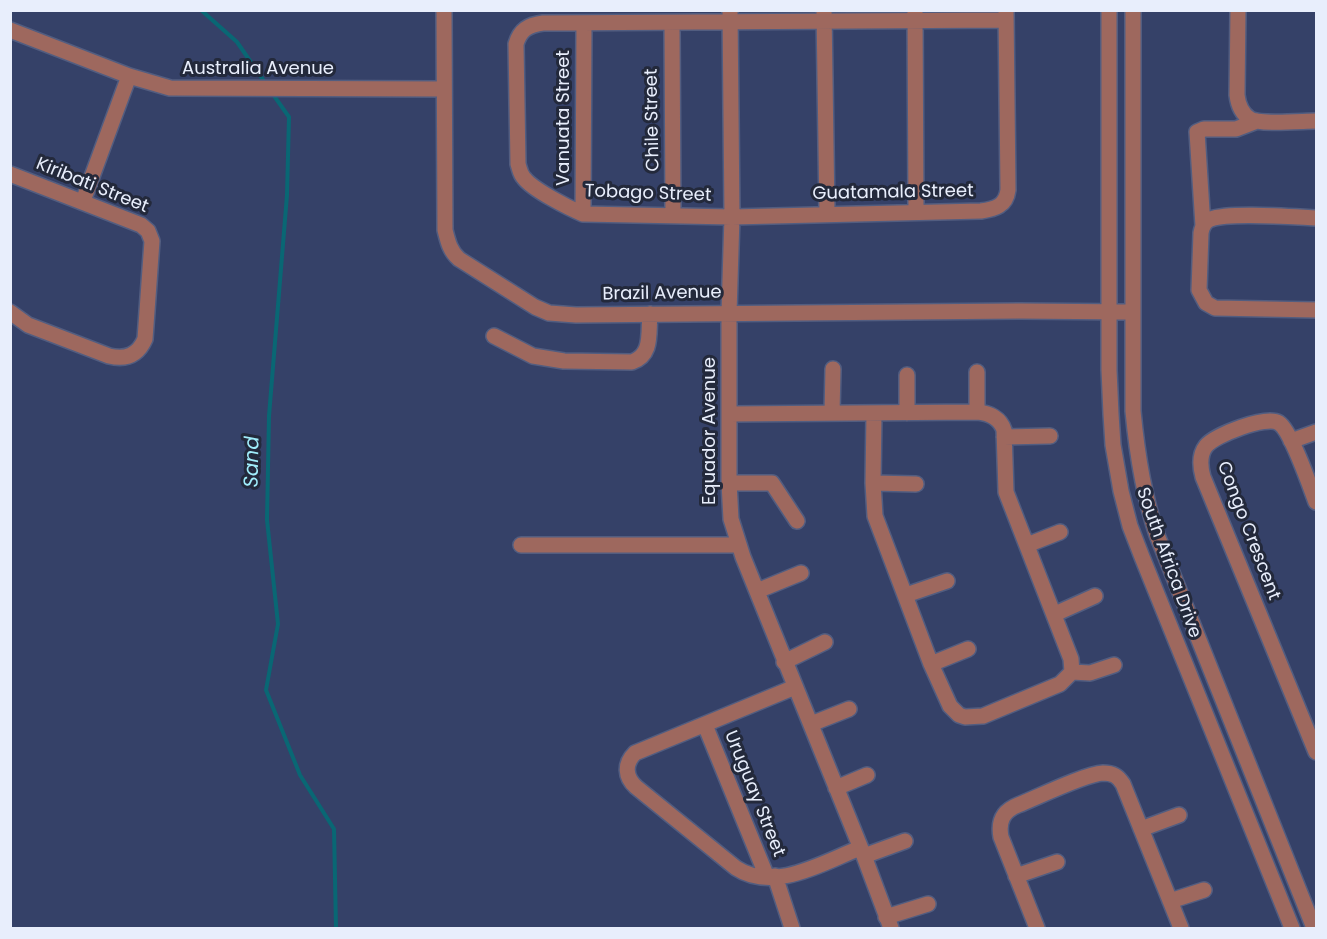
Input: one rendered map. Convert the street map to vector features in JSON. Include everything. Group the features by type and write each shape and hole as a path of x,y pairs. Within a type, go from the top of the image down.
{"street":[{"name":"Brazil Avenue","path":"444,10 445,230 448,243 454,255 535,308 549,313 576,315 1133,312"},
{"name":"South Africa Drive","path":"1109,10 1109,370 1112,435 1125,509 1160,602 1292,928"},
{"name":"South Africa Drive","path":"1132,10 1133,312 1135,436 1139,467 1149,509 1314,928"},
{"path":"1238,10 1238,104 1243,112 1257,122"},
{"path":"824,15 827,214"},
{"name":"Tobago Street","path":"732,217 583,213 569,208 525,181 520,174 518,164 516,45 524,29 543,17 584,23 633,16 672,24 730,16 1006,15"},
{"name":"Guatamala Street","path":"732,217 981,212 1000,206 1005,201 1008,190 1006,15"},
{"name":"Equador Avenue","path":"730,16 732,217 729,313 730,511 739,545 784,662 811,724 889,923"},
{"path":"915,16 916,212"},
{"name":"Vanuata Street","path":"583,213 584,23"},
{"name":"Chile Street","path":"672,24 674,216"},
{"name":"Australia Avenue","path":"10,30 129,76 178,89 444,89"},
{"path":"83,201 129,76"},
{"path":"1317,121 1257,122 1236,129 1204,129 1197,132 1203,226 1199,286 1206,303 1223,309 1317,310"},
{"name":"Kiribati Street","path":"10,174 141,225 151,237 146,339 141,347 126,357 116,357 28,325 10,312"},
{"path":"1203,226 1211,219 1222,216 1317,218"},
{"path":"494,336 533,356 564,361 632,362 641,359 646,353 650,314"},
{"path":"832,413 833,369"},
{"path":"977,372 977,412"},
{"path":"907,375 907,413"},
{"path":"729,414 977,412 998,420 1003,426 1006,492 1069,650 1072,672 1065,681 983,716 970,718 959,715 950,706 931,663 877,522 873,483 874,413"},
{"name":"Congo Crescent","path":"1317,502 1291,441 1278,422 1261,421 1213,440 1202,452 1203,477 1317,752"},
{"path":"1291,441 1317,432"},
{"path":"1004,437 1050,436"},
{"path":"729,483 772,483 797,521"},
{"path":"873,483 916,484"},
{"path":"1027,545 1060,532"},
{"path":"521,545 739,545"},
{"path":"757,591 801,573"},
{"path":"906,595 947,581"},
{"path":"1055,614 1095,596"},
{"path":"784,662 825,642"},
{"path":"931,663 968,649"},
{"path":"1072,672 1090,673 1114,665"},
{"path":"795,687 635,753 627,767 629,778 636,787 736,868 746,873 771,877 796,873 905,841"},
{"path":"811,724 849,709"},
{"name":"Uruguay Street","path":"705,725 792,928"},
{"path":"1037,928 1001,837 1000,824 1006,812 1018,805 1092,776 1106,773 1118,777 1123,784 1181,928"},
{"path":"836,788 867,775"},
{"path":"1141,829 1179,815"},
{"path":"1016,876 1057,862"},
{"path":"1170,901 1204,890"},
{"path":"889,923 928,904"}],"waterway":[{"name":"Sand","path":"201,10 237,42 266,84"},
{"name":"Sand","path":"272,93 289,117 287,195 269,416 267,520 278,624 266,690 300,775 334,829 336,928"}]}
